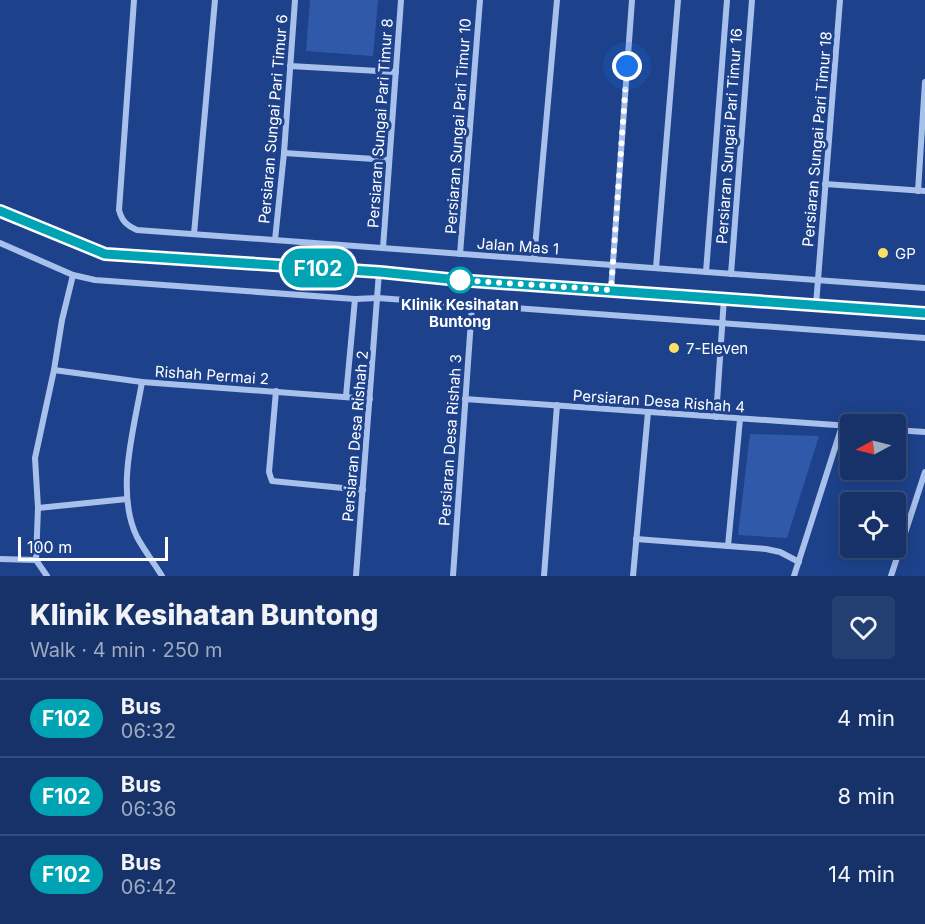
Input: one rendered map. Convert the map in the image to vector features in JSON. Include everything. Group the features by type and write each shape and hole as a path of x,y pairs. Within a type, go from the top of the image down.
{"main road":[{"path":"0,212 105,254 925,313"}],"street":[{"name":"Jalan Mas 1","path":"134,0 119,210 122,220 136,230 925,288"},
{"path":"194,234 215,0"},
{"name":"Persiaran Sungai Pari Timur 6","path":"275,240 295,0"},
{"name":"Persiaran Sungai Pari Timur 8","path":"383,248 401,0"},
{"name":"Persiaran Sungai Pari Timur 10","path":"460,254 480,0"},
{"path":"534,259 557,0"},
{"path":"611,290 632,0"},
{"path":"656,268 678,0"},
{"name":"Persiaran Sungai Pari Timur 16","path":"706,272 727,0"},
{"name":"Persiaran Sungai Pari Timur 16","path":"731,274 752,0"},
{"name":"Persiaran Sungai Pari Timur 18","path":"816,305 840,0"},
{"path":"290,66 396,72"},
{"path":"825,184 921,191 925,82"},
{"path":"284,153 389,160"},
{"path":"0,243 73,275 94,280 355,299 378,298 925,339"},
{"name":"Persiaran Desa Rishah 2","path":"356,576 380,272"},
{"path":"47,576 36,560 38,508 35,458 73,275"},
{"path":"716,417 724,297"},
{"path":"346,396 355,299"},
{"name":"Persiaran Desa Rishah 3","path":"453,576 472,306"},
{"name":"Rishah Permai 2","path":"54,370 142,382 276,390 369,399"},
{"path":"142,382 126,477 127,499 137,536 162,576"},
{"path":"276,390 269,472 272,480 363,490"},
{"name":"Persiaran Desa Rishah 4","path":"465,399 840,426"},
{"path":"544,576 556,405"},
{"path":"633,576 648,412"},
{"path":"728,546 740,418"},
{"path":"906,431 925,432"},
{"path":"794,576 840,432"},
{"path":"891,576 925,472"},
{"path":"38,508 127,499"},
{"path":"636,539 766,549 780,552 799,562"},
{"path":"0,559 36,560"}],"shaded area":[{"path":"310,0 378,0 373,56 306,51"},
{"path":"750,434 819,436 787,538 738,535"}],"bus line":[{"name":"F102","path":"0,211 105,254 925,313"}],"place":[{"name":"GP","path":"883,253"},
{"name":"Klinik Kesihatan Buntong","path":"460,280"},
{"name":"7-Eleven","path":"674,348"}],"route":[{"path":"460,280 458,280 611,290 627,66"}]}
